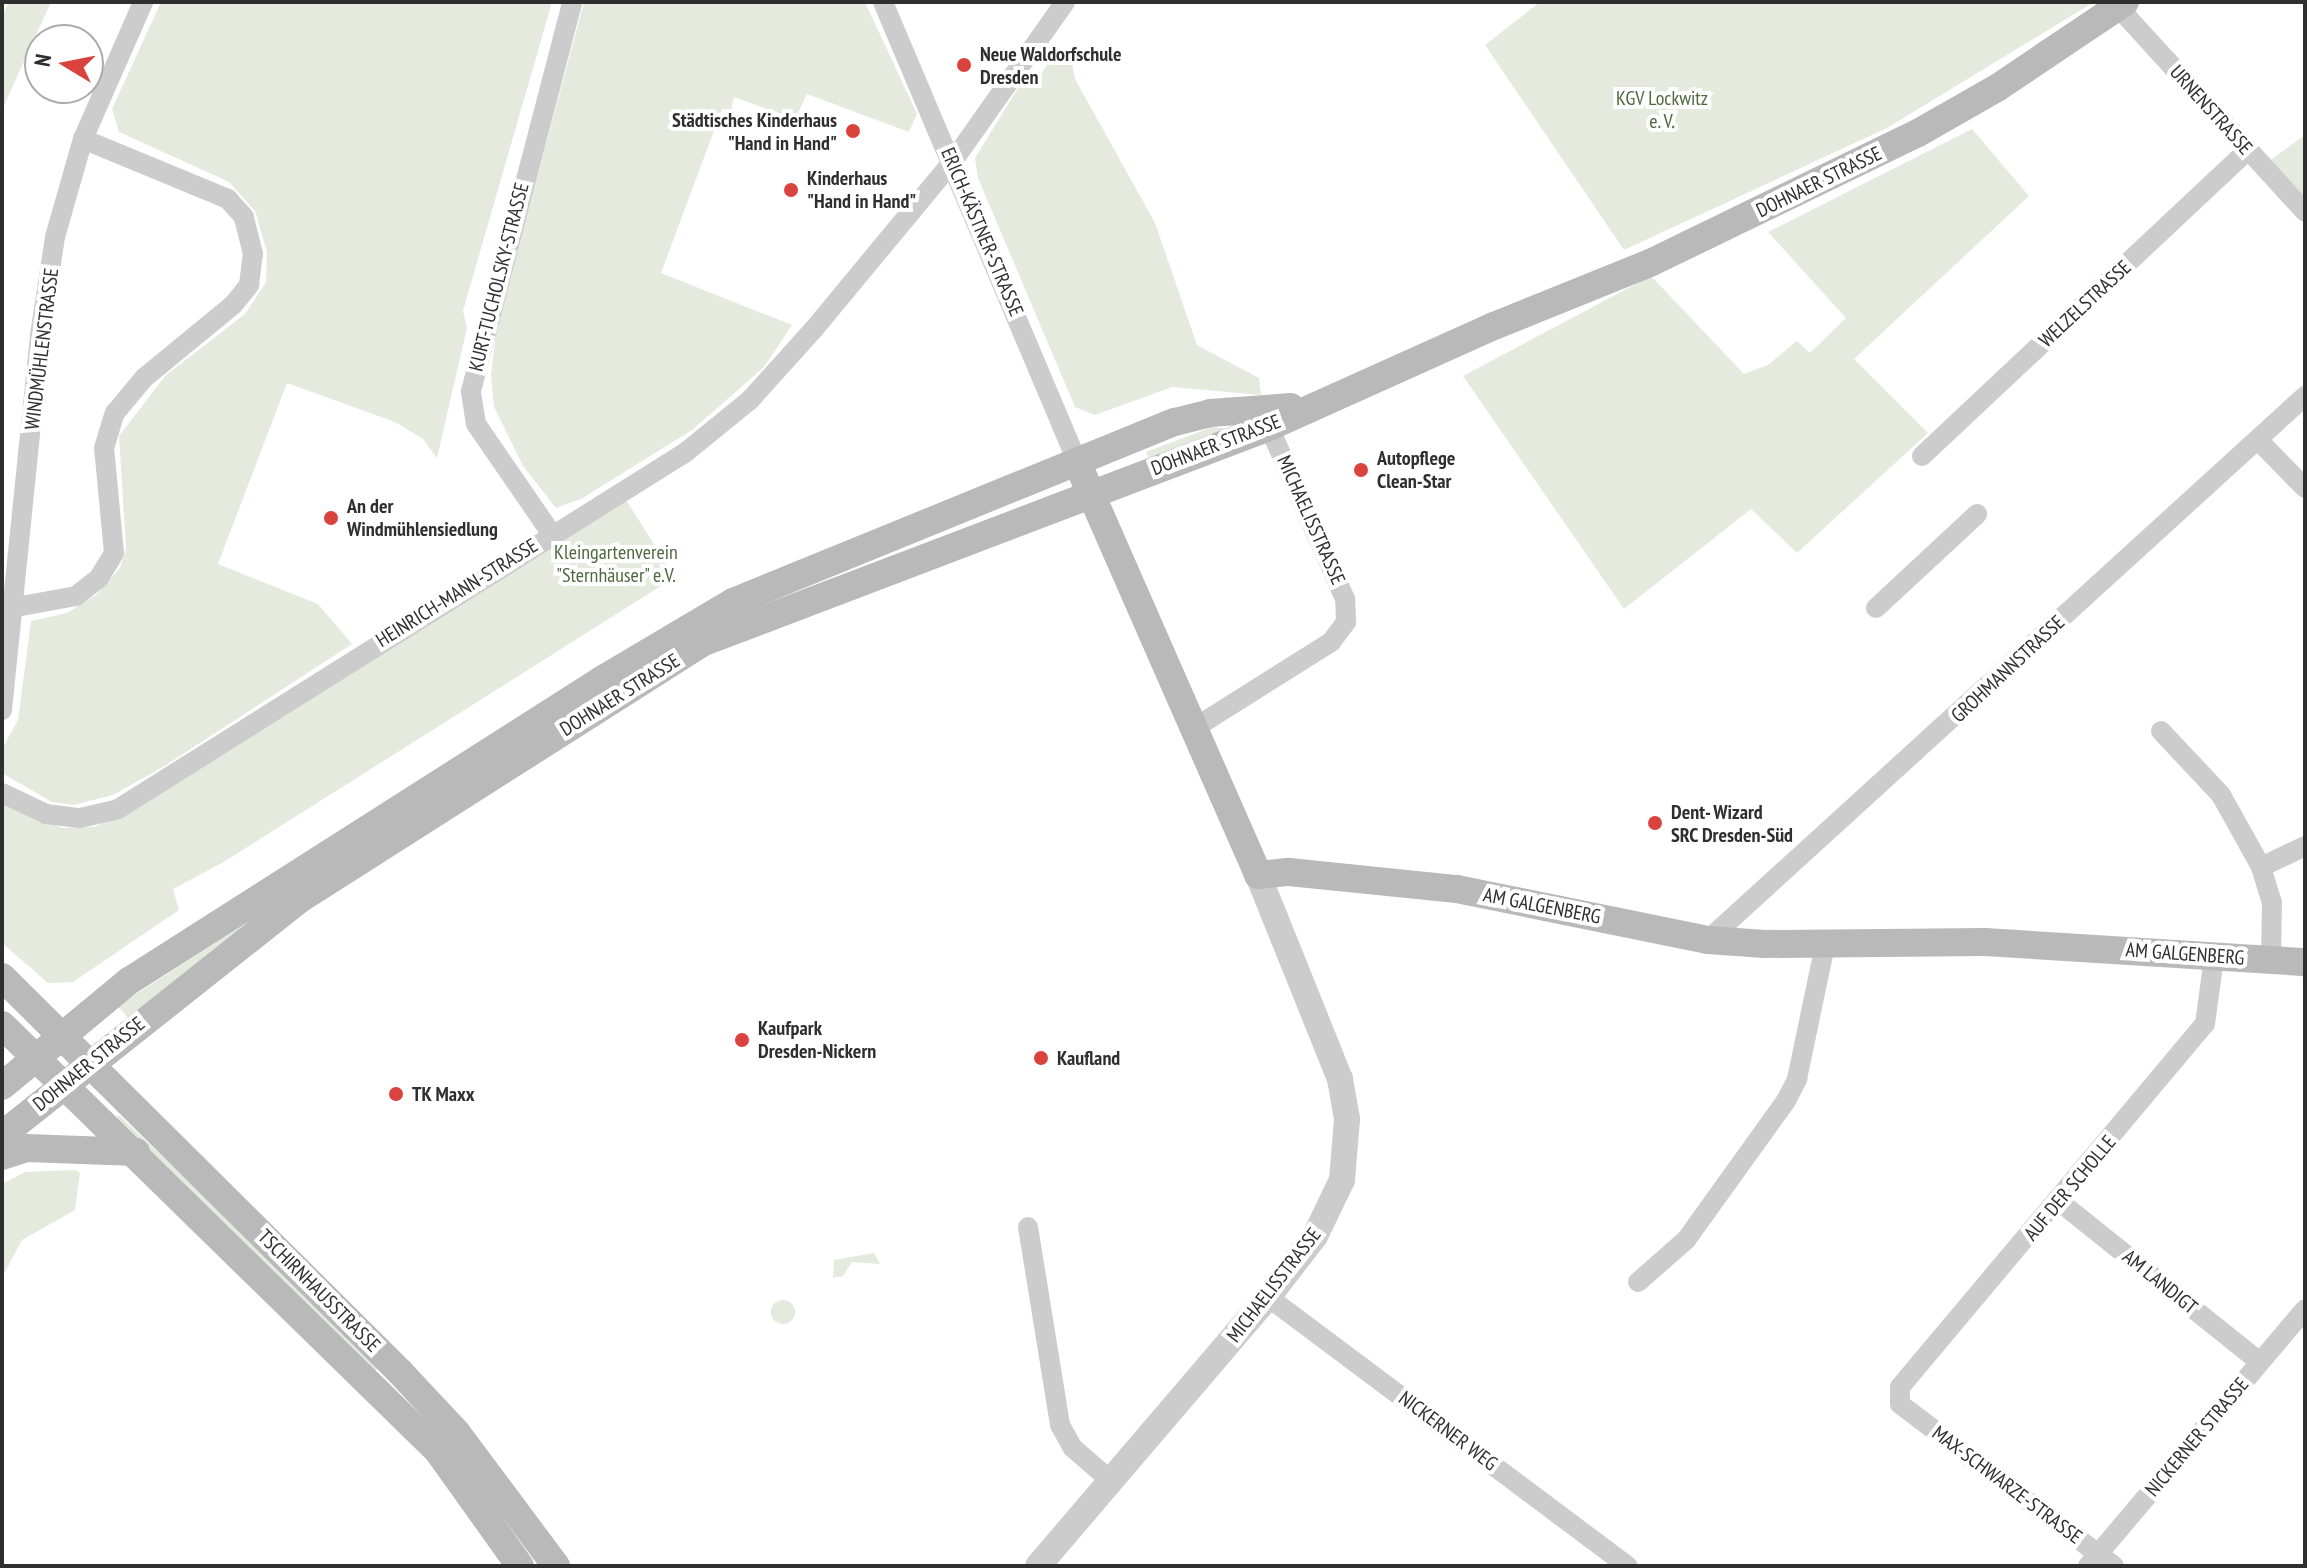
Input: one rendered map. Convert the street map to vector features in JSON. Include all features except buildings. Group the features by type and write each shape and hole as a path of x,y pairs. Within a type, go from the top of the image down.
{"main road":[{"name":"DOHNAER STRASSE","path":"2,1135 300,899 704,642 1269,427 1650,263 1809,188 1997,88 2121,4"},
{"name":"DOHNAER STRASSE","path":"2,1086 129,981 699,620 795,575 1077,462 1210,413 1319,403"},
{"name":"MICHAELISSTRASSE","path":"1077,462 1196,727 1258,875"},
{"name":"AM GALGENBERG","path":"1258,875 1289,872 1457,889 1708,940 1825,945 1985,942 2305,962"},
{"name":"TSCHIRNHAUSSTRASSE","path":"2,977 91,1062 457,1433 556,1566"},
{"name":"TSCHIRNHAUSSTRASSE","path":"2,1025 136,1152 438,1451 520,1566"},
{"path":"2,1156 27,1148 136,1152"}],"street":[{"name":"WINDMÜHLENSTRASSE","path":"3,704 16,607 40,335 55,237 83,139 143,2"},
{"name":"KURT-TUCHOLSKY-STRASSE","path":"551,533 476,424 471,391 572,2"},
{"name":"ERICH-KÄSTNER-STRASSE","path":"883,2 953,161 1077,462"},
{"name":"HEINRICH-MANN-STRASSE","path":"2,793 46,814 80,818 118,809 551,533 686,452 750,400 953,161 1065,2"},
{"name":"URNENSTRASSE","path":"2121,4 2247,151 2305,212"},
{"path":"16,607 76,596 99,578 114,553 104,448 115,413 144,378 233,305 249,285 251,269 244,217 228,199 83,139"},
{"name":"WELZELSTRASSE","path":"1922,456 2247,151"},
{"name":"GROHMANNSTRASSE","path":"1708,940 2305,396"},
{"name":"MICHAELISSTRASSE","path":"1196,727 1331,642 1346,622 1345,599 1269,427"},
{"path":"2258,440 2305,488"},
{"path":"1876,608 1977,514"},
{"path":"2161,731 2221,795 2261,867 2272,902 2271,960"},
{"path":"2261,867 2305,846"},
{"name":"MICHAELISSTRASSE","path":"1038,1566 1268,1297 1330,1209 1342,1180 1347,1119 1329,1043 1258,875"},
{"path":"1638,1282 1686,1240 1786,1101 1797,1079 1825,945"},
{"name":"AUF DER SCHOLLE","path":"1900,1404 1900,1387 2060,1202 2205,1024 2214,957"},
{"name":"AM LANDIGT","path":"2060,1202 2260,1362"},
{"path":"1028,1227 1060,1425 1073,1448 1110,1480"},
{"name":"NICKERNER WEG","path":"1268,1297 1628,1566"},
{"name":"NICKERNER STRASSE","path":"2100,1562 2305,1309"},
{"name":"MAX-SCHWARZE-STRASSE","path":"1900,1404 2100,1562"}],"green space":[{"path":"9,2 51,2 41,24 24,24 24,62 2,110 2,16"},
{"path":"161,2 552,2 463,311 467,328 437,458 423,439 395,422 287,383 218,564 318,604 352,644 163,767 113,795 74,805 52,802 2,773 2,749 18,720 31,621 67,613 96,595 120,568 126,549 119,436 166,375 245,314 266,282 267,252 255,211 229,182 119,132 112,109"},
{"path":"584,2 865,2 917,114 909,132 807,94 795,119 734,97 731,110 722,109 661,273 792,325 764,367 692,430 581,499 556,508 523,466 494,407 491,375 496,331"},
{"name":"KGV Lockwitz e. V.","path":"1540,2 2094,2 1887,128 1624,250 1485,45"},
{"path":"1052,56 1072,62 1075,79 1155,223 1197,345 1259,378 1261,395 1172,387 1095,415 1075,407 978,178 975,158 1029,70 1038,80"},
{"path":"1972,129 2029,196 1854,359 1928,433 1797,553 1751,509 1624,609 1463,376 1651,276 1744,374 1768,365 1797,341 1810,353 1846,318 1768,232"},
{"path":"2305,135 2305,201 2269,161"},
{"path":"1212,427 1230,429 1148,458 1146,452"},
{"path":"1004,498 1007,505 764,603 128,1018 118,1006 697,629"},
{"name":"Kleingartenverein \"Sternhäuser\" e.V.","path":"626,500 675,577 222,863 173,889 179,910 73,982 48,983 2,943 2,803 62,828 94,827 116,817"},
{"path":"119,1115 381,1365 371,1376 115,1119"},
{"path":"76,1170 80,1173 75,1210 22,1240 2,1278 2,1184 25,1172"},
{"path":"874,1253 880,1264 852,1262 843,1276 833,1278 834,1260"},
{"path":"783,1300 792,1303 795,1312 792,1321 783,1324 774,1321 771,1312 774,1303"}],"place":[{"name":"Neue Waldorfschule Dresden","path":"964,65"},
{"name":"Städtisches Kinderhaus \"Hand in Hand\"","path":"853,131"},
{"name":"Kinderhaus \"Hand in Hand\"","path":"791,190"},
{"name":"Autopflege Clean-Star","path":"1361,470"},
{"name":"An der Windmühlensiedlung","path":"331,518"},
{"name":"Dent- Wizard SRC Dresden-Süd","path":"1655,823"},
{"name":"Kaufpark Dresden-Nickern","path":"742,1040"},
{"name":"Kaufland","path":"1041,1058"},
{"name":"TK Maxx","path":"396,1094"}]}
